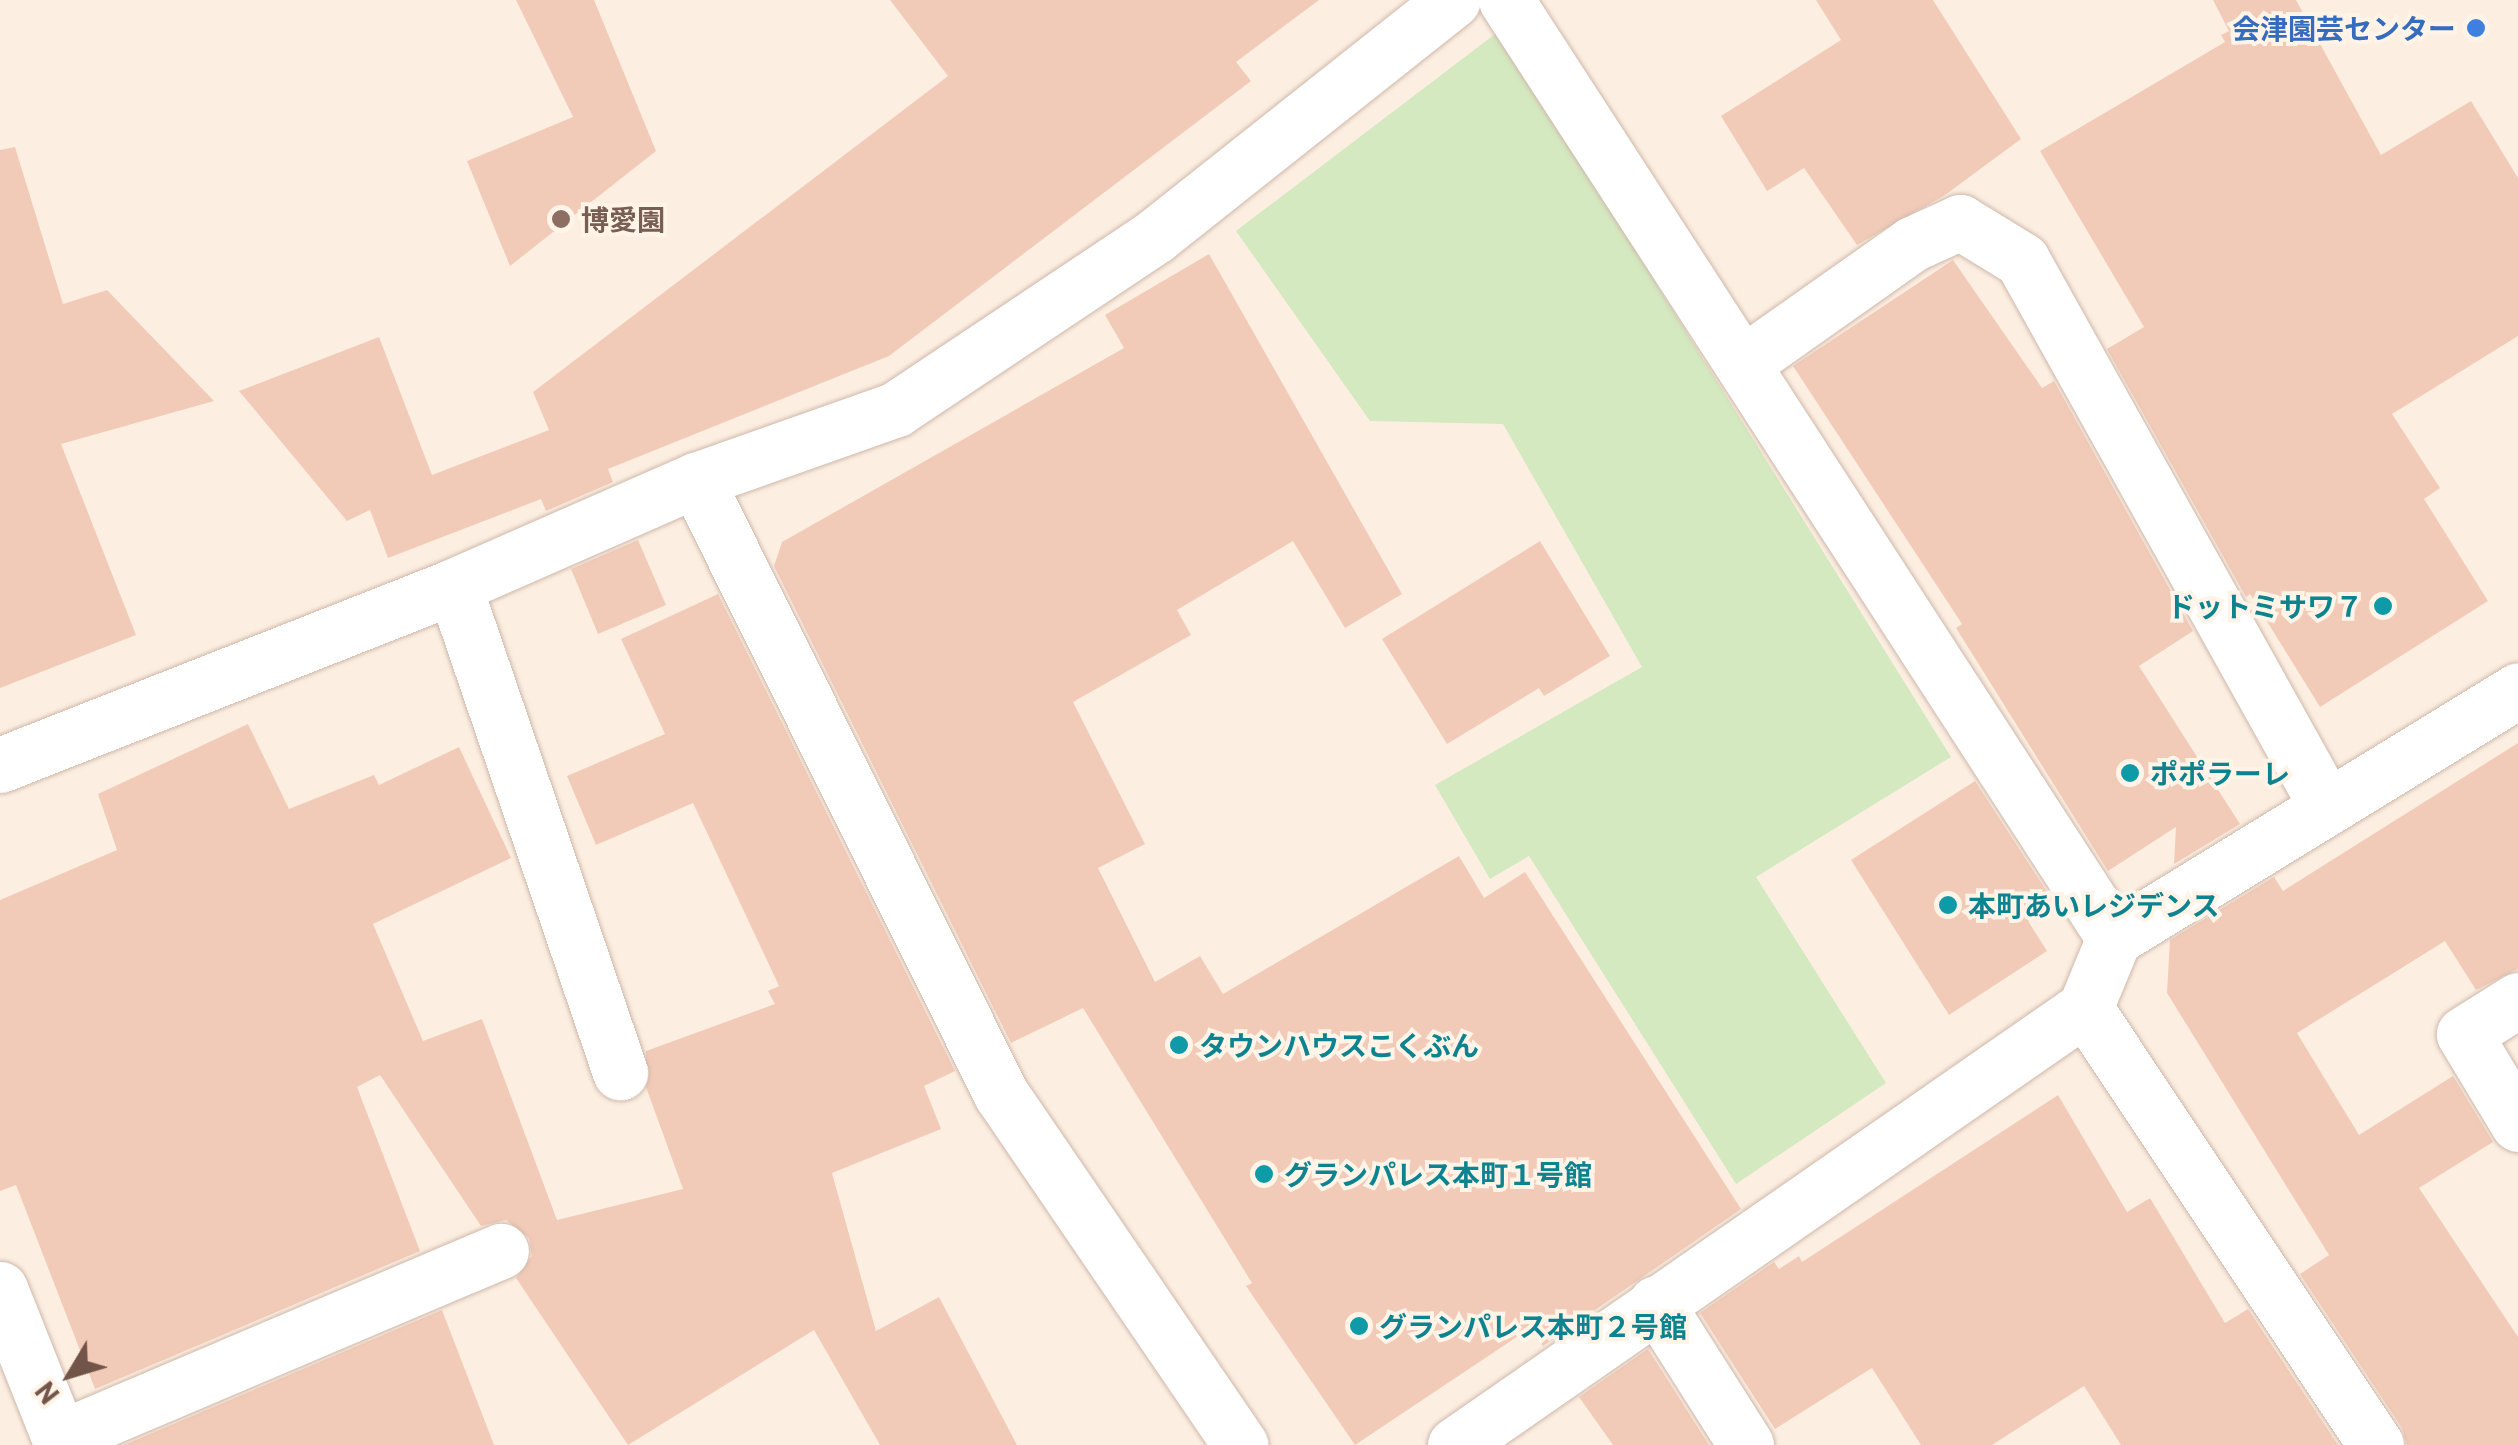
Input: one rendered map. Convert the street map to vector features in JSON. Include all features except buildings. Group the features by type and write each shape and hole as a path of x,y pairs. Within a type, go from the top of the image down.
{"street":[{"path":"0,765 454,586 696,480 896,408 1155,236 1453,0"},
{"path":"1506,0 2114,938"},
{"path":"1742,364 1912,244 1960,222 2022,260 2327,808"},
{"path":"696,480 1001,1094 1240,1445"},
{"path":"454,586 620,1072"},
{"path":"1455,1445 1656,1302 2086,1008 2114,938 2518,690"},
{"path":"2518,1000 2464,1034 2518,1124"},
{"path":"2086,1008 2376,1445"},
{"path":"0,1289 61,1442 501,1252"},
{"path":"1656,1302 1746,1445"}],"green space":[{"path":"1499,31 1951,757 1756,877 1886,1083 1736,1184 1529,856 1490,879 1435,785 1642,667 1503,424 1370,421 1236,231"}],"place":[{"name":"会津園芸センター","path":"2476,28"},
{"name":"博愛園","path":"561,219"},
{"name":"ドットミサワ７","path":"2383,606"},
{"name":"ポポラーレ","path":"2130,773"},
{"name":"本町あいレジデンス","path":"1948,905"},
{"name":"タウンハウスこくぶん","path":"1179,1045"},
{"name":"グランパレス本町１号館","path":"1264,1174"},
{"name":"グランパレス本町２号館","path":"1359,1326"}]}
